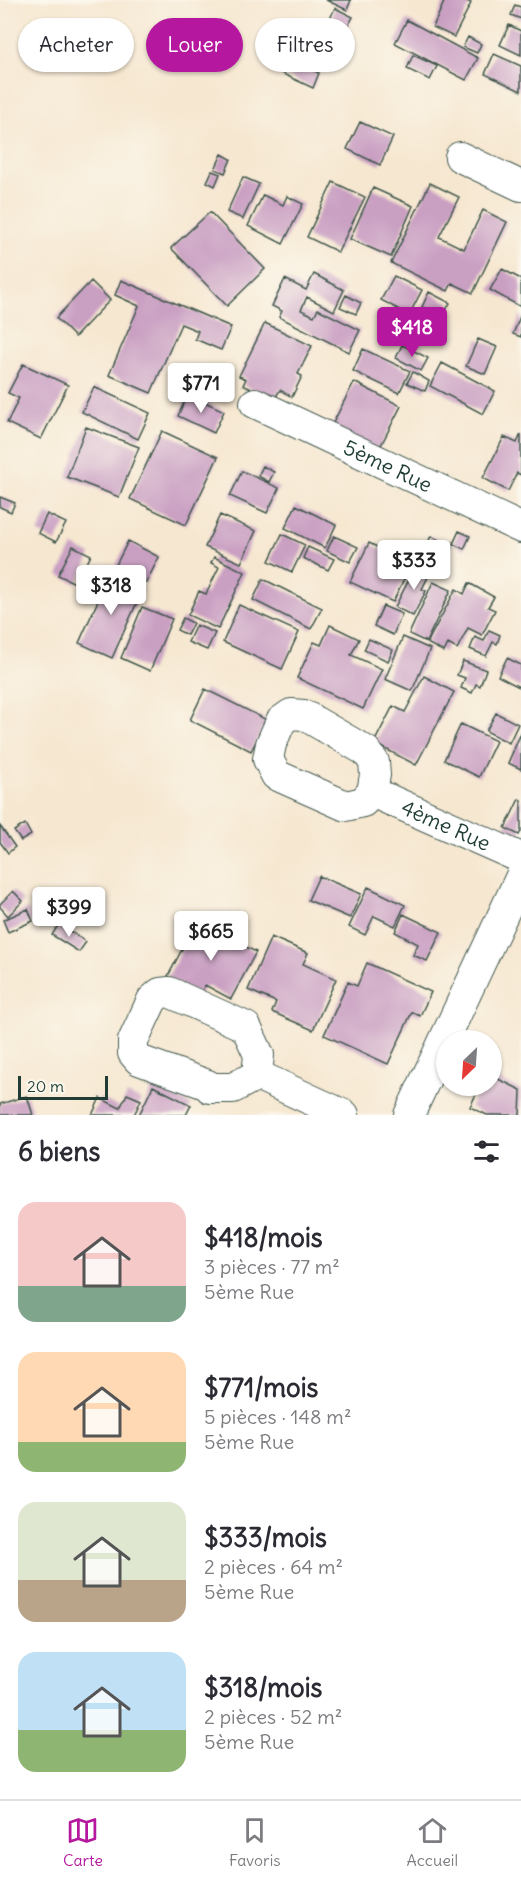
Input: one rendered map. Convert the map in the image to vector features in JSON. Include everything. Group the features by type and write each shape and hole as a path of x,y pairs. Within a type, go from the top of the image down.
{"street":[{"path":"460,157 521,186"},
{"name":"5ème Rue","path":"255,403 521,528"},
{"name":"4ème Rue","path":"372,792 521,858"},
{"path":"409,1115 521,876"},
{"path":"257,1074 344,1115"}],"building":[{"path":"326,0 351,0 347,10"},
{"path":"445,0 465,0 471,3 454,37 433,27"},
{"path":"515,5 521,7 521,19 511,15"},
{"path":"335,8 353,17 352,18 330,18"},
{"path":"407,20 478,58 466,80 395,43"},
{"path":"509,25 521,31 521,55 500,45"},
{"path":"468,37 481,44 477,53 463,47"},
{"path":"494,54 521,66 521,91 485,74"},
{"path":"413,55 437,66 430,80 407,69"},
{"path":"278,72 319,73 313,88"},
{"path":"360,122 393,137 380,165 347,149"},
{"path":"222,154 231,159 225,173 215,169"},
{"path":"212,171 220,174 215,186 207,182"},
{"path":"243,177 259,184 243,219 227,212"},
{"path":"333,182 365,197 338,252 307,237"},
{"path":"430,183 459,197 439,237 464,249 483,210 507,222 473,293 452,283 448,291 391,263"},
{"path":"373,188 413,206 391,257 350,239"},
{"path":"263,195 283,205 287,196 303,204 283,244 248,226"},
{"path":"210,212 265,269 227,306 171,248"},
{"path":"502,269 521,279 521,307 490,290"},
{"path":"314,274 344,290 334,311 307,297 301,310 314,316 318,309 360,330 349,352 279,317 282,311 272,306 285,279 306,290"},
{"path":"394,276 422,290 409,315 381,300"},
{"path":"121,280 231,327 221,350 195,339 198,331 181,324 151,393 109,375 139,306 115,295"},
{"path":"91,281 110,300 75,337 56,318"},
{"path":"429,292 450,303 442,317 422,307"},
{"path":"346,295 361,303 356,314 340,307"},
{"path":"521,314 521,337 513,334"},
{"path":"265,323 312,346 298,374 302,376 292,397 280,390 274,400 243,385 246,379 239,376"},
{"path":"478,339 497,347 485,374 466,366"},
{"path":"402,345 428,358 421,371 396,358"},
{"path":"363,349 410,371 399,393 353,371"},
{"path":"442,363 495,391 483,414 430,386"},
{"path":"23,364 68,385 41,439 7,423 19,398 8,393"},
{"path":"178,367 205,380 199,393 172,379"},
{"path":"413,372 429,381 425,391 407,383"},
{"path":"354,382 401,406 378,451 331,427"},
{"path":"94,387 150,413 138,439 82,412"},
{"path":"188,394 224,411 214,433 178,416"},
{"path":"86,427 139,447 119,497 67,477"},
{"path":"162,431 218,457 186,525 130,499"},
{"path":"521,434 521,475 517,473 508,491 483,478 504,437 517,443"},
{"path":"263,466 274,472 269,482 258,476"},
{"path":"242,471 279,488 267,513 230,496"},
{"path":"0,497 15,503 11,512 0,507"},
{"path":"296,505 336,525 325,548 285,528"},
{"path":"47,514 66,523 56,542 38,533"},
{"path":"220,515 256,531 241,563 205,547"},
{"path":"459,531 470,536 464,549 453,544"},
{"path":"282,534 305,545 292,572 269,561"},
{"path":"334,536 358,547 350,562 327,551"},
{"path":"431,536 452,547 440,572 419,562"},
{"path":"128,541 159,557 146,583 115,567"},
{"path":"369,543 411,564 393,602 350,582"},
{"path":"73,546 91,555 77,584 58,575"},
{"path":"308,547 334,559 328,570 303,558"},
{"path":"214,557 245,572 218,629 188,615 199,591 206,594 219,567 211,563"},
{"path":"417,564 431,571 422,589 426,591 413,616 395,607"},
{"path":"110,574 143,589 112,658 79,643"},
{"path":"263,579 322,608 311,629 253,600"},
{"path":"433,582 451,590 426,642 409,634"},
{"path":"469,583 494,597 488,607 495,610 482,635 468,628 457,649 448,644 444,652 427,643 456,589 464,594"},
{"path":"239,605 299,632 282,669 223,642"},
{"path":"383,606 402,614 393,635 374,626"},
{"path":"142,607 172,619 150,671 121,658"},
{"path":"183,618 193,623 187,635 177,630"},
{"path":"196,625 215,633 207,650 188,642"},
{"path":"330,625 359,639 351,655 382,669 363,709 297,678 314,642 321,645"},
{"path":"489,630 500,635 497,644 493,642 486,656 470,649 475,637 484,641"},
{"path":"403,637 430,649 412,691 385,679"},
{"path":"369,639 393,650 388,661 364,650"},
{"path":"507,658 521,665 521,688 498,676"},
{"path":"463,661 486,670 480,686 476,684 472,693 461,688 465,678 457,675"},
{"path":"424,676 454,692 416,765 374,743 393,706 405,712"},
{"path":"205,689 267,720 251,751 190,720"},
{"path":"496,713 518,724 509,743 486,731"},
{"path":"461,724 496,741 479,777 444,760"},
{"path":"521,733 521,769 508,763"},
{"path":"519,799 521,800 521,831 519,835 505,828"},
{"path":"25,824 31,835 21,841 14,831"},
{"path":"0,826 15,847 8,853 0,842"},
{"path":"319,876 361,894 350,918 308,900"},
{"path":"368,887 405,905 395,926 374,916 365,935 349,927"},
{"path":"13,891 23,901 8,916 0,904"},
{"path":"28,909 33,921 8,932 3,920"},
{"path":"403,914 441,932 427,961 413,955 418,944 395,932"},
{"path":"197,921 256,952 231,999 205,985 200,995 167,978"},
{"path":"59,924 86,942 79,952 52,935"},
{"path":"271,937 308,953 303,964 336,979 313,1030 272,1012 276,1002 248,990"},
{"path":"367,963 431,992 420,1016 412,1012 388,1064 324,1035 348,982 357,986"},
{"path":"502,1081 521,1090 520,1115 487,1115 470,1107 475,1096 502,1096"},
{"path":"153,1086 191,1105 186,1115 139,1115"},
{"path":"127,1094 141,1100 134,1115 92,1115 100,1098 120,1108"},
{"path":"27,1096 33,1115 0,1115 0,1104"}]}
